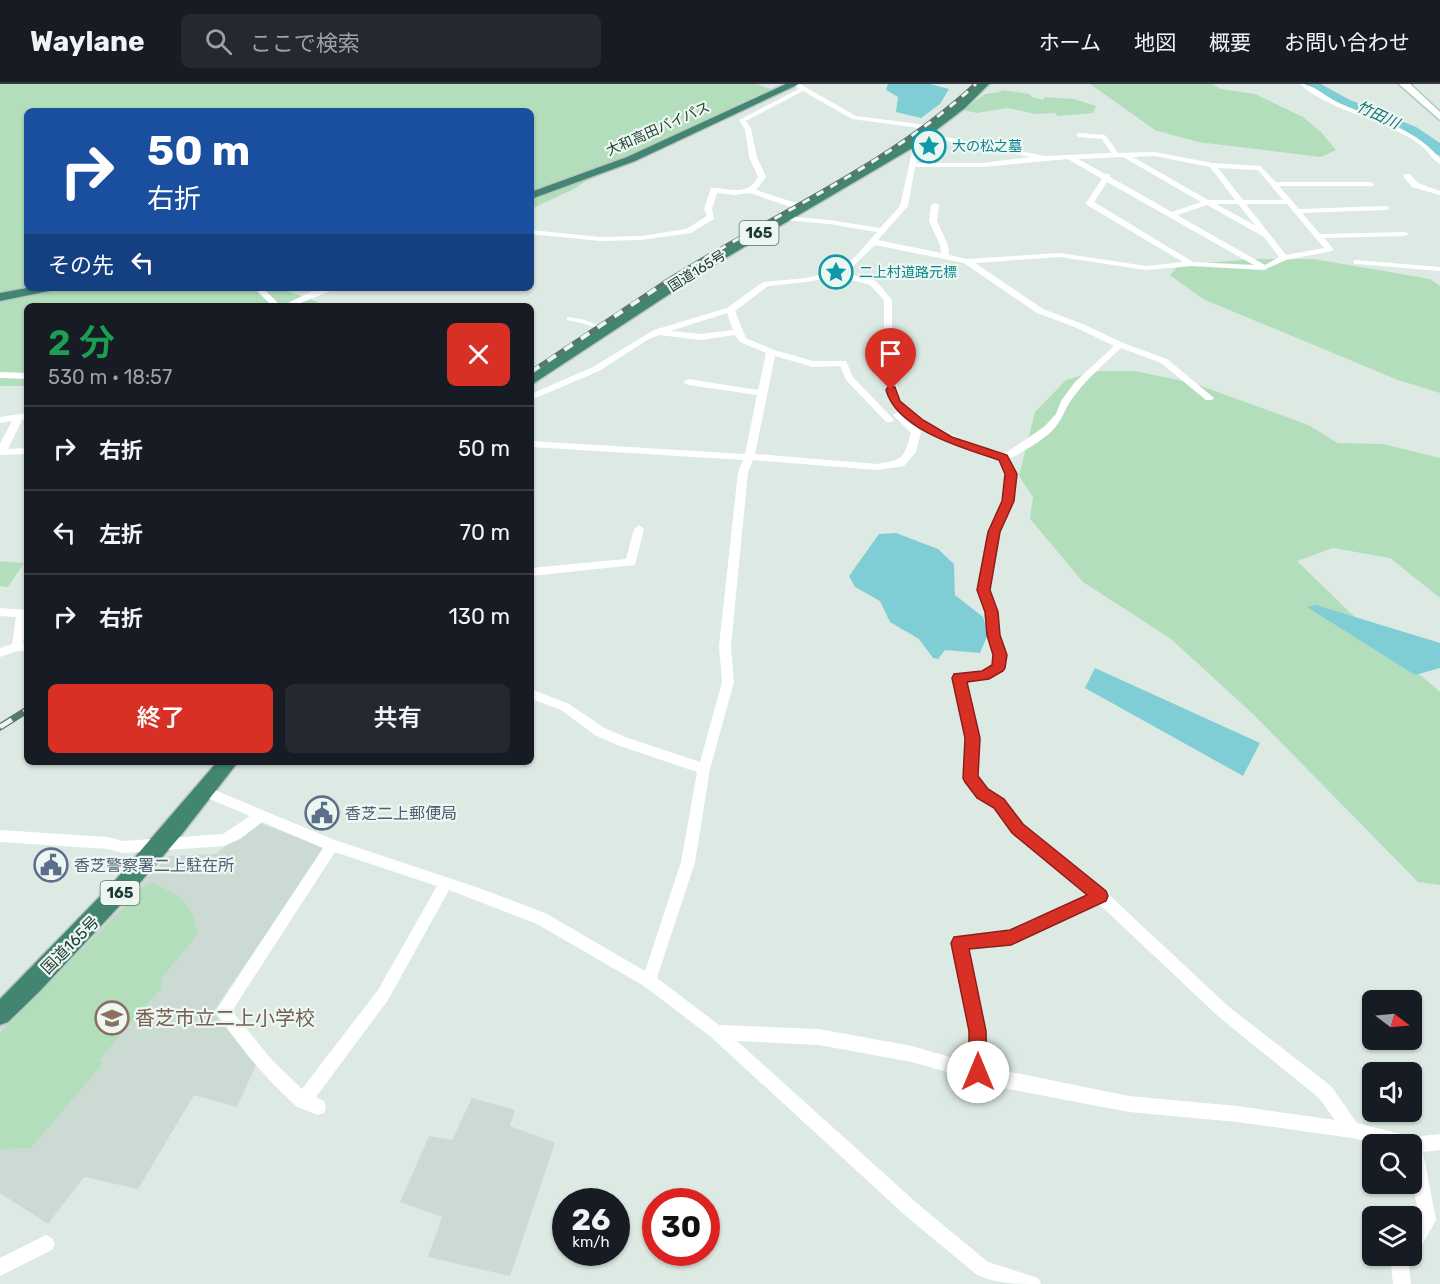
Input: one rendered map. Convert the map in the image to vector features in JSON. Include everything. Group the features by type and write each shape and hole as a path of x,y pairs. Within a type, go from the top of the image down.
{"highway":[{"name":"国道165号","path":"534,379 605,329 711,261 925,134 984,84"},
{"name":"大和高田バイパス","path":"534,195 631,159 798,86"},
{"path":"0,297 30,291"},
{"name":"国道165号","path":"0,1014 96,919 162,844 226,765"}],"main road":[{"path":"1404,84 1440,117"},
{"path":"1414,84 1440,107"}],"street":[{"path":"534,232 600,239 641,238 688,231 711,218 708,209 714,190 742,194 751,191 759,184 762,177 753,157 748,129 742,120 798,86 854,118 879,120 925,134 1045,158"},
{"path":"1305,86 1321,86"},
{"path":"1305,86 1410,134 1426,146 1440,162"},
{"path":"839,274 874,242 904,206 913,165 925,134"},
{"path":"1079,135 1104,137 1119,155 1208,202 1264,235"},
{"path":"874,242 918,253 967,261 1060,255 1146,268 1191,264 1264,268 1284,258 1329,249 1260,168 1212,165 1155,154 1068,156 982,165 913,165"},
{"path":"1068,156 1107,176 1264,268"},
{"path":"1212,165 1284,258"},
{"path":"1107,176 1090,203 1191,264"},
{"path":"1407,176 1415,185 1440,193"},
{"path":"1274,184 1370,184"},
{"path":"751,191 802,208"},
{"path":"1173,214 1208,202 1289,202"},
{"path":"935,205 933,220 944,245 945,256"},
{"path":"1296,211 1386,208"},
{"path":"784,218 829,222 883,231"},
{"path":"1318,236 1405,234"},
{"path":"967,261 1040,311 1164,361 1209,398"},
{"path":"1357,262 1440,269"},
{"path":"534,395 596,369 657,332 730,310 766,284 839,274 873,283 888,300 890,306 887,326 888,356 895,402 920,423 948,439 1003,458 1011,474 1008,501 994,532 984,590 991,612 993,635 1000,655 999,668 984,676 959,678 972,738 970,778 982,793 999,804 1017,828 1101,896 1224,1012 1325,1092 1352,1130"},
{"path":"261,291 274,303"},
{"path":"293,303 323,291"},
{"path":"730,310 743,340 771,352 813,364 843,363 849,378 889,420"},
{"path":"569,319 583,321 605,329"},
{"path":"657,332 701,337 738,332"},
{"path":"1003,458 1035,441 1049,428 1060,414 1065,400 1100,362 1120,345"},
{"path":"649,981 688,862 704,769 728,682 725,646 731,568 743,472 764,393 771,352"},
{"path":"0,375 24,376"},
{"path":"687,382 764,393"},
{"path":"534,444 749,456 877,467 900,464 911,452 916,432 887,405 895,402"},
{"path":"0,420 23,417"},
{"path":"0,452 23,417"},
{"path":"0,452 24,451"},
{"path":"534,572 631,562 639,530"},
{"path":"0,612 22,613 22,647 0,653"},
{"path":"534,695 566,707 599,731 621,741 704,769"},
{"path":"205,791 332,845 446,883 542,919 649,981 716,1032 984,1276 1032,1284"},
{"path":"0,836 108,843 123,847 224,840 261,815"},
{"path":"318,1107 303,1101 264,1061 223,1012 332,845"},
{"path":"303,1101 383,995 446,883"},
{"path":"978,1072 978,1031 959,943 1011,938 1101,896"},
{"path":"716,1032 819,1037 912,1054 978,1072 1129,1104 1237,1114 1369,1134"},
{"path":"1422,1144 1440,1143"},
{"path":"1422,1190 1428,1221 1422,1230"},
{"path":"0,1267 46,1244"},
{"path":"1400,1266 1402,1284"}],"shaded area":[{"name":"香芝市立二上小学校","path":"255,821 324,848 213,1012 256,1065 237,1107 194,1095 138,1189 84,1177 48,1224 0,1193 0,1025 169,856 216,854"},
{"path":"472,1098 515,1110 510,1126 555,1143 510,1276 428,1257 442,1217 400,1202 429,1136 452,1140"}],"green space":[{"path":"0,84 756,84 771,89 614,162 574,189 534,208 534,108 24,108 24,291 287,291 318,302 24,303 24,386 0,386"},
{"path":"1090,84 1212,84 1221,89 1255,94 1303,117 1321,132 1336,150 1321,157 1198,142 1155,130"},
{"path":"1001,90 1030,94 1032,97 1043,100 1045,97 1074,99 1096,106 1093,113 1058,116 1055,113 1035,114 1008,108 977,113 963,110 985,94 1001,92"},
{"path":"1254,259 1314,259 1430,279 1440,286 1440,393 1398,380 1203,299 1170,275 1179,265"},
{"path":"1099,371 1135,371 1193,383 1308,425 1338,443 1383,444 1440,458 1440,598 1390,558 1333,548 1297,561 1361,623 1440,692 1440,885 1418,882 1254,715 1171,639 1083,582 1030,519 1033,497 1019,476 1035,412 1066,380"},
{"path":"0,561 24,563 8,587 0,586"},
{"path":"152,883 184,901 192,914 198,934 162,977 161,988 99,1060 103,1063 31,1148 0,1149 0,1033 144,887"}],"water":[{"path":"888,84 930,84 949,89 940,104 921,118 896,112 898,97 886,90"},
{"path":"896,533 938,549 954,564 955,595 983,617 988,634 980,653 945,650 938,659 933,658 919,639 890,622 880,601 855,587 849,576 879,534"},
{"path":"1316,605 1440,643 1440,668 1415,675 1307,607"},
{"path":"1095,668 1260,743 1243,776 1085,688"}],"waterway":[{"name":"竹田川","path":"1312,84 1343,102 1411,130 1427,139 1440,151"}],"railway":[{"path":"664,283 865,166 941,114 976,84"},
{"path":"534,370 666,282"},
{"path":"0,727 24,712"}],"place":[{"name":"大の松之墓","path":"929,146"},
{"name":"二上村道路元標","path":"836,272"},
{"name":"香芝二上郵便局","path":"322,813"},
{"name":"香芝警察署二上駐在所","path":"51,865"},
{"name":"香芝市立二上小学校","path":"112,1018"}],"route":[{"path":"891,390 895,402 920,423 948,439 1003,458 1011,474 1008,501 1000,514 994,532 984,590 991,612 993,635 1000,655 999,668 984,676 959,678 972,738 970,778 982,793 999,804 1017,828 1101,896 1011,938 959,943 978,1031 978,1072"}]}
